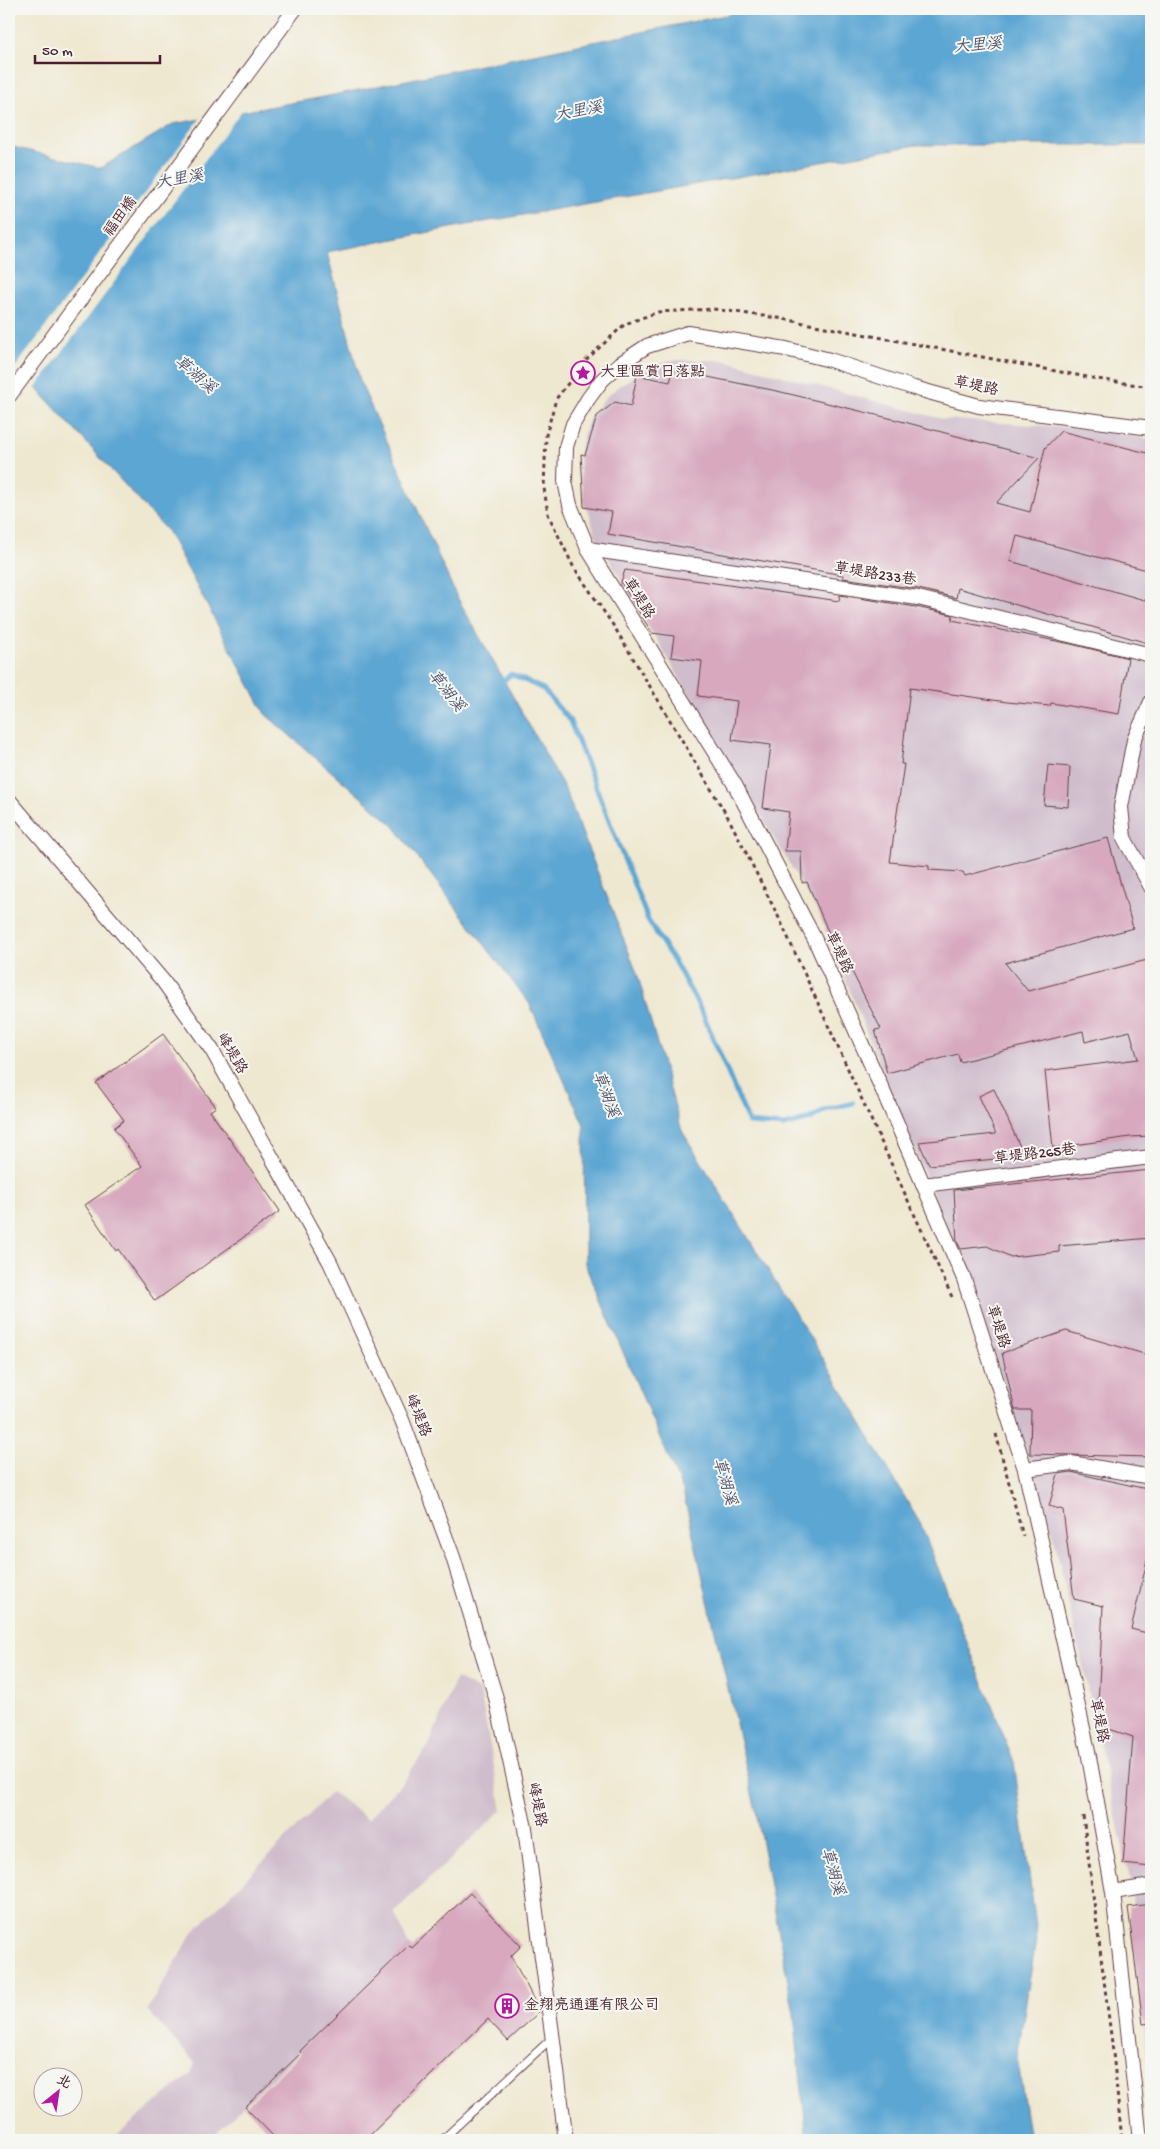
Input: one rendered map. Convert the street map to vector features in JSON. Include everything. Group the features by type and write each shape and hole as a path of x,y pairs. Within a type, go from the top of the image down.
{"street":[{"name":"福田橋","path":"9,396 295,9"},
{"name":"草堤路","path":"1140,2140 1113,1892 1088,1751 1025,1469 964,1279 815,940 735,785 588,549 570,505 565,481 566,447 573,424 588,398 602,380 621,363 647,346 688,333 786,349 830,360 914,388 979,406 1151,428"},
{"name":"草堤路233巷","path":"588,549 808,580 918,598 1151,655"},
{"path":"1151,702 1134,740 1121,807 1124,838 1151,887"},
{"name":"峰堤路","path":"9,800 163,981 212,1050 330,1262 402,1420 453,1557 496,1698 525,1828 566,2140"},
{"name":"草堤路265巷","path":"923,1185 1151,1157"},
{"path":"1025,1469 1071,1463 1151,1477"},
{"path":"1113,1892 1151,1886"}],"lane":[{"path":"442,2140 553,2037"}],"path":[{"path":"954,1301 947,1282 892,1168 780,920 729,819 614,628 573,566 548,514 544,488 546,435 556,399 586,360 625,324 658,312 713,309 778,318 1097,379 1151,387"},
{"path":"995,1430 1024,1542"},
{"path":"1081,1807 1112,2043 1122,2140"}],"shaded area":[{"path":"671,360 723,360 942,419 1079,428 1151,439 1151,2099 1131,1884 1052,1528 969,1280 819,914 595,535 580,479 579,454 584,431 591,416 605,398 619,386 637,374"},
{"path":"456,1678 480,1691 502,1810 394,1912 409,1945 209,2140 111,2140 191,2074 195,2063 147,2010 194,1931 332,1792 368,1819 401,1784 429,1745"}],"water":[{"path":"755,9 1151,9 1151,145 917,145 461,226 327,252 361,384 456,595 565,789 637,973 682,1131 826,1363 921,1525 1014,1762 1037,1934 1017,2057 1030,2140 807,2140 794,2014 756,1811 683,1491 585,1264 584,1125 529,1003 393,825 265,714 168,532 9,358 9,146 101,168 173,124 319,98"}],"pier":[{"path":"243,109 34,390 15,368 202,116"}],"building":[{"path":"673,370 777,391 893,419 1039,458 996,503 1030,512 1045,448 1061,431 1151,454 1151,571 1017,536 1010,561 1151,602 1151,644 958,588 956,598 919,589 843,578 843,575 608,534 612,512 584,507 581,454 585,455 597,416 615,402 631,406 637,375 670,382"},
{"path":"625,570 839,601 840,595 916,607 953,615 952,620 1071,644 1128,658 1119,714 1051,703 1050,706 1007,702 910,688 901,764 904,764 890,862 929,866 929,870 963,872 965,876 1108,838 1133,928 1005,963 1028,991 1151,959 1151,1136 1130,1137 1053,1148 1045,1071 1138,1059 1130,1031 1085,1042 1083,1031 960,1062 958,1054 887,1073 875,1030 881,1029 843,954 838,955 807,882 802,883 801,851 785,851 789,812 763,808 771,745 732,740 737,701 698,696 702,661 671,657 674,636 652,633 621,582"},
{"path":"1048,765 1070,767 1068,807 1044,805"},
{"path":"163,1034 216,1107 210,1111 280,1211 155,1301 118,1249 116,1251 85,1205 142,1166 114,1128 124,1120 96,1083"},
{"path":"994,1089 1022,1151 1007,1158 929,1165 919,1142 996,1134 979,1096"},
{"path":"1151,1170 1151,1238 1059,1246 1059,1252 1011,1257 987,1246 961,1249 957,1242 954,1190"},
{"path":"1066,1331 1151,1356 1151,1457 1030,1454 1031,1410 1015,1410 1002,1353"},
{"path":"1071,1472 1151,1490 1151,1544 1131,1629 1151,1634 1151,1867 1123,1864 1133,1737 1097,1725 1103,1606 1074,1599 1063,1510 1049,1506 1058,1474"},
{"path":"470,1893 521,1946 511,1956 540,2011 508,2041 488,2019 365,2140 277,2140 245,2107 409,1945 412,1948"},
{"path":"1151,1904 1151,2023 1143,2024 1128,1907"}],"waterway":[{"path":"500,684 511,674 543,689 570,721 648,920 677,966 703,1014 749,1123 784,1126 810,1119 825,1110 853,1103"}],"place":[{"name":"大里區賞日落點","path":"583,373"},
{"name":"金翔亮通運有限公司","path":"507,2006"}],"water label":[{"name":"大里溪","path":"978,47"},
{"name":"大里溪","path":"579,113"},
{"name":"大里溪","path":"180,181"},
{"name":"草湖溪","path":"194,376"},
{"name":"草湖溪","path":"445,692"},
{"name":"草湖溪","path":"604,1095"},
{"name":"草湖溪","path":"723,1482"},
{"name":"草湖溪","path":"831,1872"}]}
